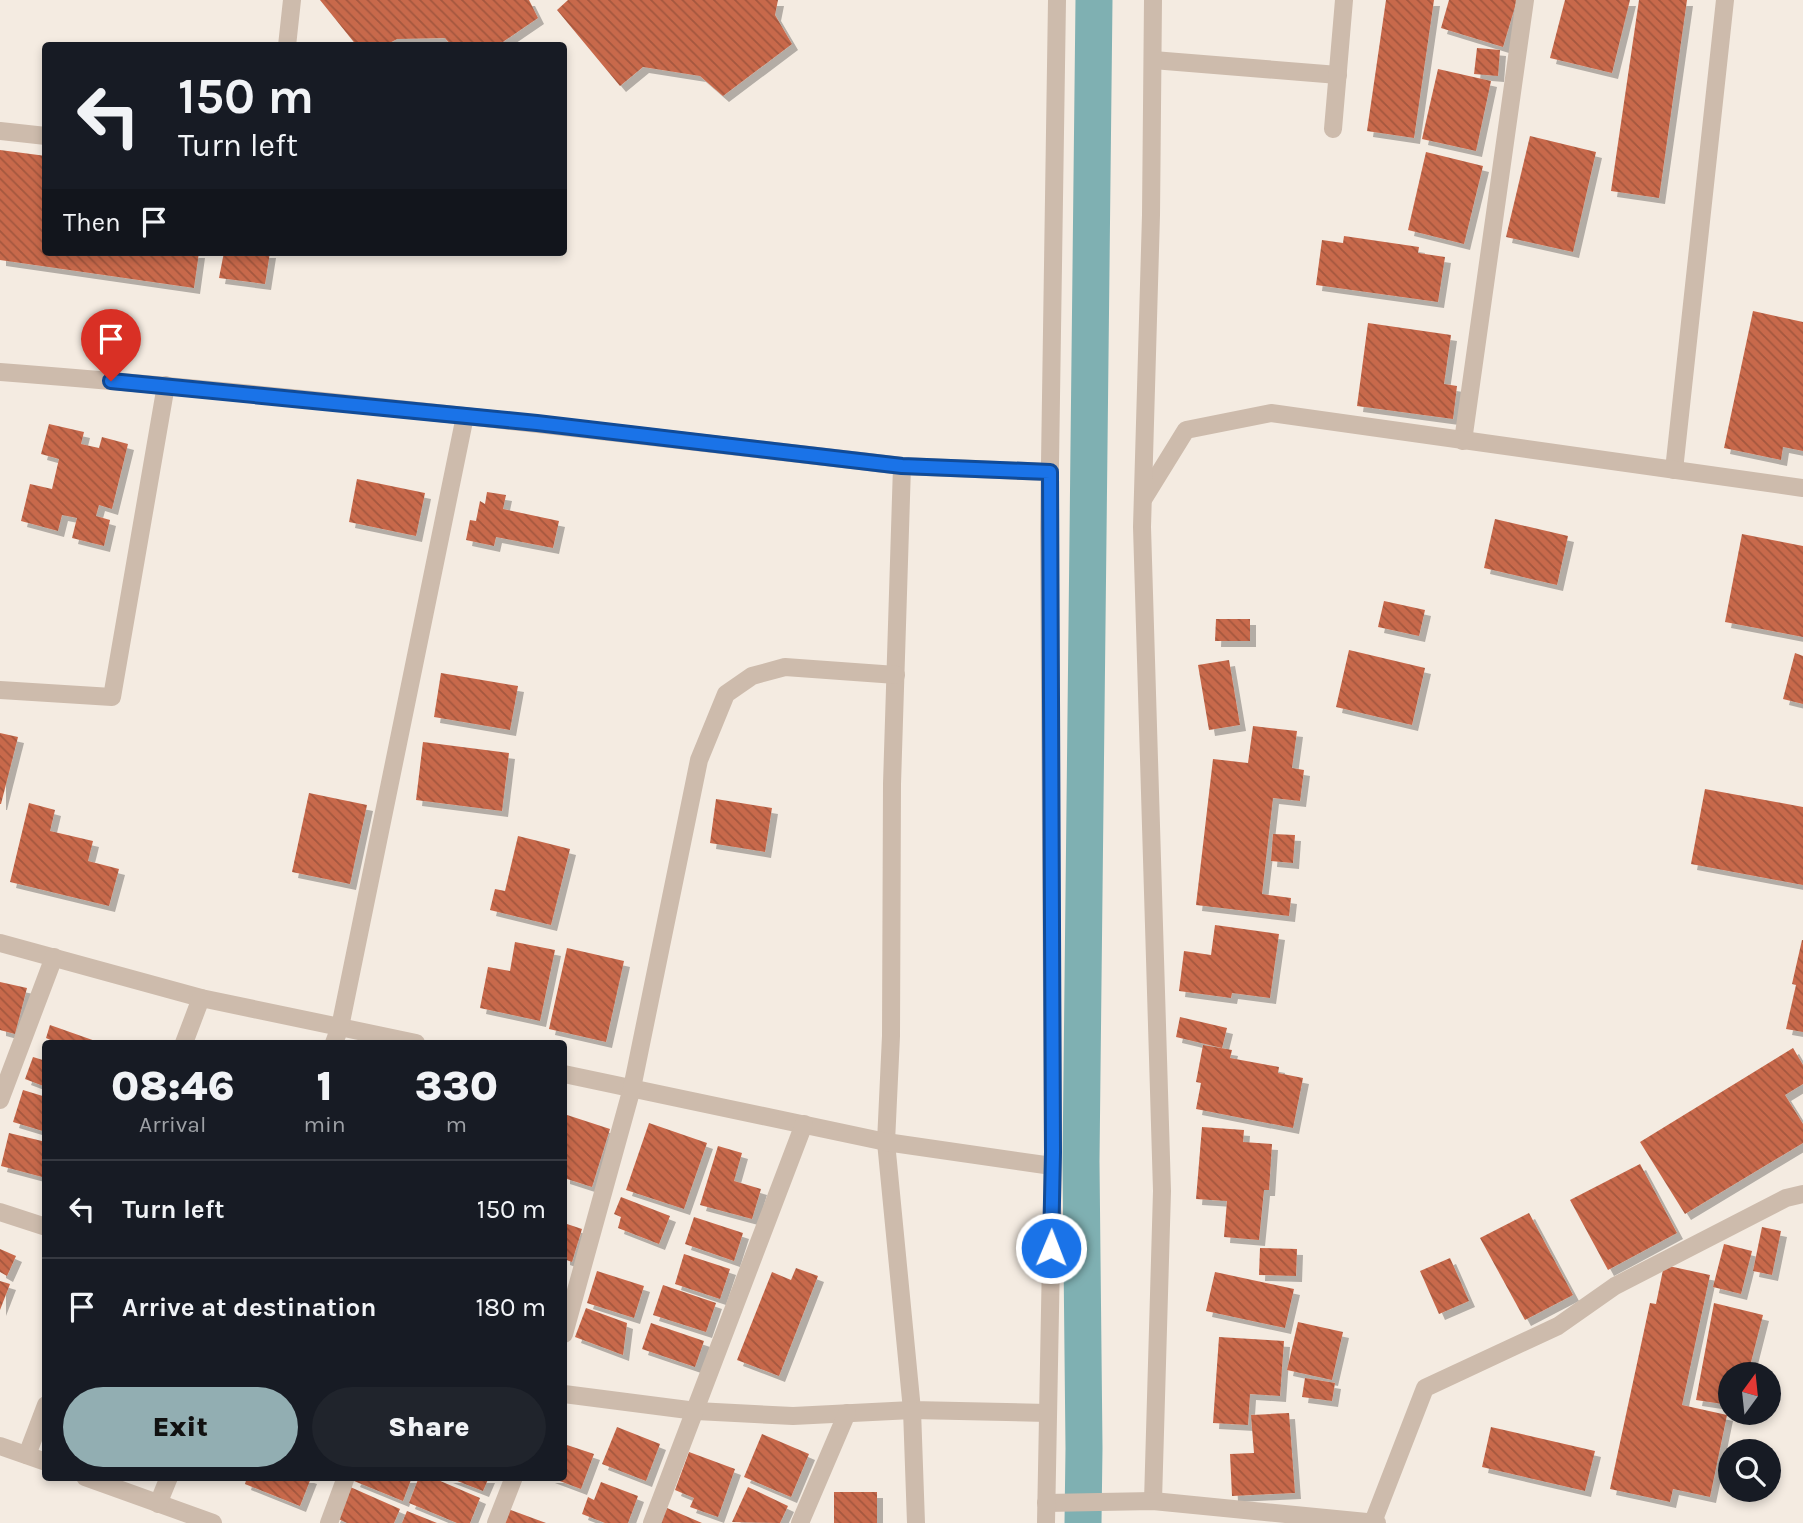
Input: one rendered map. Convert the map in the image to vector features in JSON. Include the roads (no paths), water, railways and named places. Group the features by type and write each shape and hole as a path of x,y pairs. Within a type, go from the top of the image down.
{"street":[{"path":"287,42 292,0"},
{"path":"1046,1523 1052,1166 1050,472 1057,0"},
{"path":"1153,0 1151,215 1142,527 1154,854 1162,1191 1153,1501"},
{"path":"1334,129 1344,0"},
{"path":"1462,441 1525,0"},
{"path":"1674,470 1724,0"},
{"path":"1153,60 1338,75"},
{"path":"0,131 42,136"},
{"path":"0,372 166,385 465,416 902,466 1050,472"},
{"path":"0,690 112,697 166,385"},
{"path":"1143,500 1186,430 1271,413 1803,488"},
{"path":"337,1035 465,416"},
{"path":"902,466 892,784 891,1036 886,1142 912,1410 916,1523"},
{"path":"567,1323 632,1088 699,760 726,694 751,676 785,667 896,675"},
{"path":"0,943 337,1035 386,1040"},
{"path":"0,1100 54,957"},
{"path":"185,1040 201,998"},
{"path":"567,1075 886,1142 1052,1166"},
{"path":"652,1523 804,1124"},
{"path":"1046,1503 1153,1501 1375,1523 1425,1388 1558,1326 1615,1286 1786,1198 1803,1194"},
{"path":"0,1212 42,1226"},
{"path":"567,1394 696,1411 793,1416 912,1410 1048,1413"},
{"path":"800,1523 847,1413"},
{"path":"27,1455 42,1416"},
{"path":"0,1446 42,1461"},
{"path":"96,1481 213,1523"},
{"path":"158,1504 167,1481"},
{"path":"329,1523 345,1481"},
{"path":"496,1523 512,1481"},
{"path":"1189,1523 1191,1504"}],"waterway":[{"path":"1083,1523 1081,1162 1094,0"}]}
